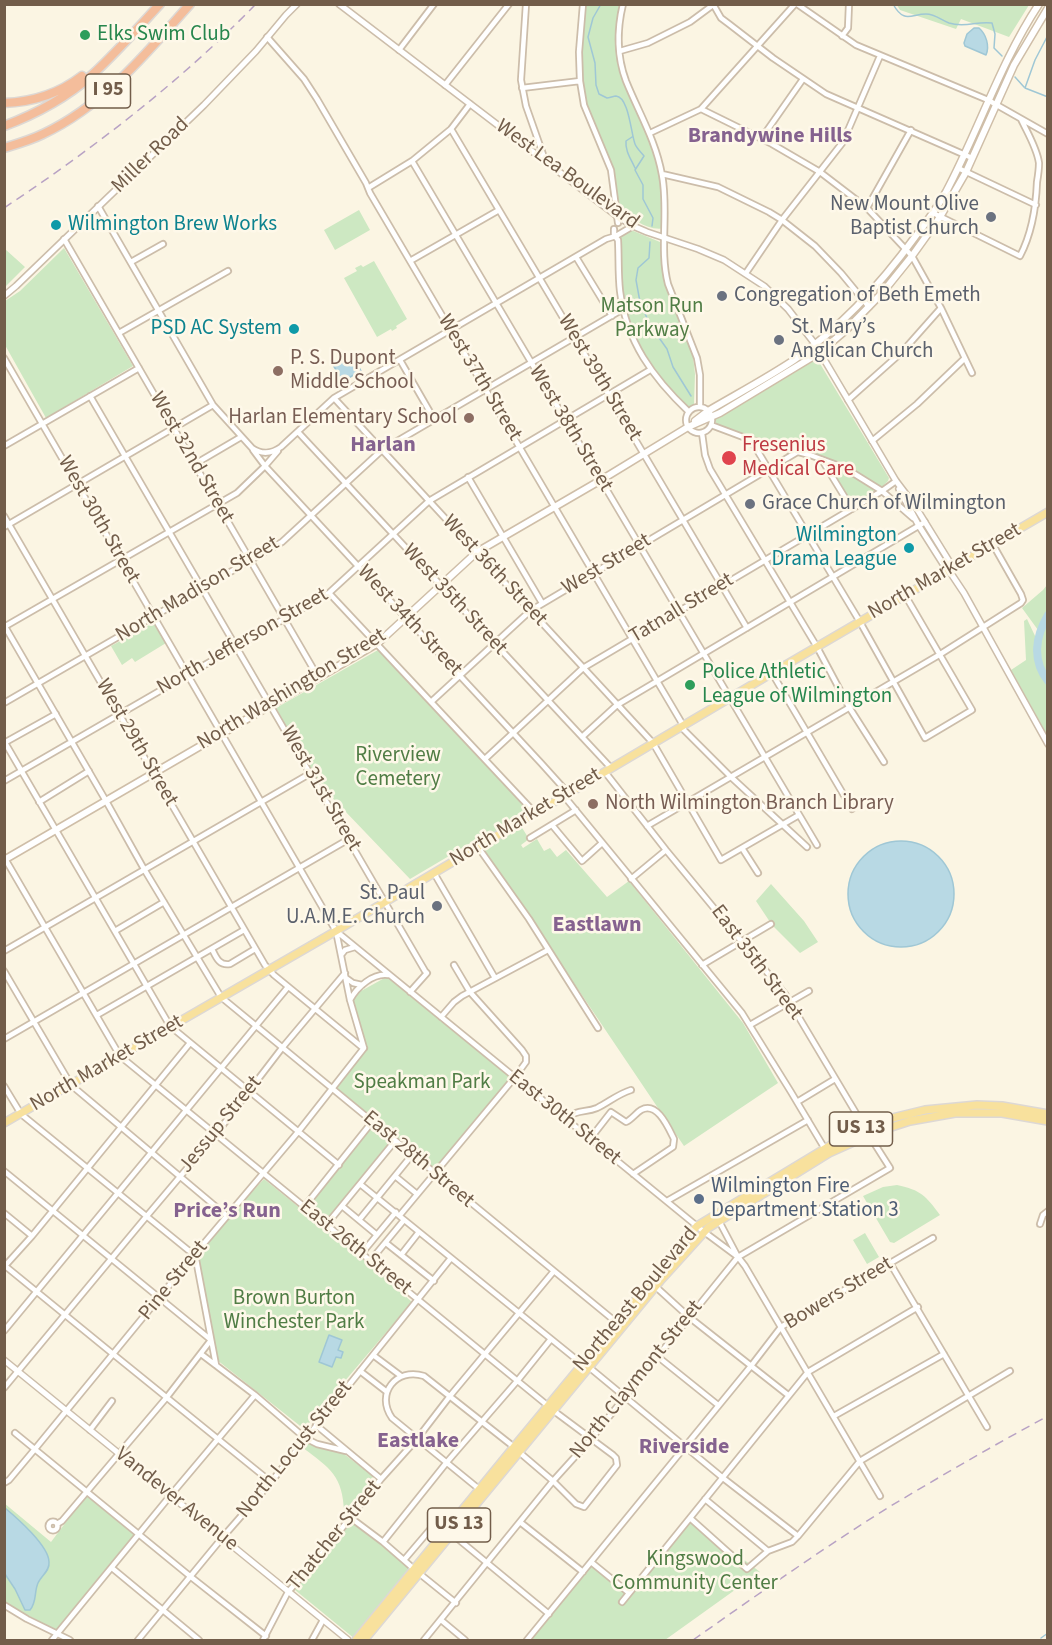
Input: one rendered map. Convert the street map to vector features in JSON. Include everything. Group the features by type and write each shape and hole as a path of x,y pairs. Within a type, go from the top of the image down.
{"highway":[{"name":"I 95","path":"4,126 44,108 76,88 92,75 160,4"},
{"name":"I 95","path":"4,148 43,135 84,111 110,89 156,43 190,4"},
{"path":"4,103 35,99 55,93 94,67 127,34 141,24"},
{"path":"4,154 43,135"}],"main road":[{"name":"North Washington Street","path":"710,414 793,360 844,320 864,301 906,250 933,213 958,168 1007,60 1039,4"},
{"name":"North Washington Street","path":"5,859 378,643 477,552 819,352 846,330 869,307 912,256 940,217 966,172 1014,65 1047,8"},
{"name":"North Market Street","path":"4,1123 385,903 566,794 1047,512"},
{"name":"US 13","path":"703,1231 827,1151 905,1114 954,1106 1002,1106 1047,1114"},
{"name":"US 13","path":"867,1131 910,1120 955,1113 1002,1113 1047,1120"},
{"name":"Northeast Boulevard","path":"356,1641 417,1571 516,1450 548,1405 697,1226 827,1151"},
{"name":"Northeast Boulevard","path":"448,1533 479,1489 554,1411 703,1231"},
{"path":"595,1361 600,1349 617,1329 616,1322"},
{"path":"364,1641 393,1606 396,1598 417,1571"}],"street":[{"name":"West Lea Boulevard","path":"339,4 618,219 724,260 772,292 815,344 896,481 949,561 948,569"},
{"path":"399,50 434,4"},
{"path":"445,85 509,4"},
{"path":"526,4 522,44 522,88 546,163"},
{"path":"583,4 579,52 580,81 584,105 611,170 618,219 606,239"},
{"path":"623,4 619,28 620,51 626,81 650,134 662,174 665,196 665,268 668,284 697,358 700,407"},
{"path":"650,134 701,109 796,4 856,45 988,100 1047,134"},
{"path":"842,36 848,28 849,4"},
{"path":"620,51 648,43 690,22 713,5 721,18 803,79 834,98 972,158"},
{"name":"Miller Road","path":"4,296 204,105 256,51 294,6"},
{"name":"West 37th Street","path":"267,37 304,79 336,129 370,193 684,730 730,777 807,848"},
{"path":"746,273 782,220 843,142 880,56"},
{"path":"761,139 803,79"},
{"path":"522,88 580,81"},
{"path":"368,188 411,161 451,129 470,104"},
{"path":"701,109 820,172 867,208 912,256 941,308 972,373"},
{"path":"933,213 1020,256 1030,231 1036,205 1039,163 1021,119"},
{"name":"West 39th Street","path":"451,129 747,628"},
{"path":"867,208 911,130"},
{"name":"West 38th Street","path":"411,161 817,845"},
{"path":"958,168 1036,205"},
{"path":"662,174 718,187 782,220 815,246 869,307"},
{"name":"West 34th Street","path":"98,206 213,405 265,466 513,733 566,794 602,843 750,1025 827,1151"},
{"path":"410,261 499,210"},
{"path":"5,626 237,493 281,447 334,398 606,239 633,226"},
{"path":"614,229 614,235 618,240 619,283 632,335 650,370 663,387 689,412"},
{"name":"West 32nd Street","path":"64,239 318,677"},
{"path":"131,262 163,244"},
{"path":"576,257 612,316"},
{"path":"119,333 228,271"},
{"path":"848,400 902,352 941,308"},
{"name":"North Madison Street","path":"4,703 282,542 382,450 624,309"},
{"name":"West 30th Street","path":"4,358 7,369 43,424 336,931"},
{"path":"872,441 917,404 964,359"},
{"path":"400,360 434,419"},
{"path":"4,446 139,368"},
{"name":"North Jefferson Street","path":"4,781 329,593 429,501 650,370"},
{"name":"West 31st Street","path":"90,396 427,974 410,992"},
{"name":"West 36th Street","path":"334,398 653,743 721,860 742,848"},
{"path":"7,525 213,405"},
{"path":"700,407 710,414 711,425 702,433 694,432 688,427 686,419 689,412 700,407"},
{"path":"711,425 752,440 799,451 845,468 882,491 915,519"},
{"name":"West 35th Street","path":"298,432 582,736 608,770"},
{"path":"702,433 707,462 884,762"},
{"path":"195,464 241,437"},
{"path":"752,440 860,622 925,738 972,710 905,595"},
{"name":"West 34th Street","path":"252,448 263,453 272,452 281,447"},
{"name":"West Street","path":"431,702 530,610 799,451"},
{"path":"822,459 852,509"},
{"path":"468,477 542,603"},
{"name":"West Lea Boulevard","path":"896,481 919,526 948,569"},
{"name":"Tatnall Street","path":"485,759 583,668 896,481"},
{"name":"West 29th Street","path":"4,516 7,525 53,599 268,970 364,1048"},
{"path":"582,736 617,705 925,522"},
{"path":"647,826 849,706 894,682 1021,603 1023,600 1021,594 992,543"},
{"path":"948,569 964,593 1047,744"},
{"path":"329,593 536,813"},
{"name":"East 28th Street","path":"5,626 144,869 221,998 616,1322"},
{"path":"772,673 852,809"},
{"path":"56,714 5,743 170,1026 339,1165"},
{"name":"East 35th Street","path":"608,770 666,850 781,988 890,1167"},
{"path":"39,802 89,771"},
{"path":"4,951 311,773"},
{"path":"530,838 576,810"},
{"path":"759,873 742,848 799,815"},
{"path":"552,825 582,861 602,843"},
{"path":"4,1039 349,839"},
{"path":"478,847 529,919 598,1028"},
{"path":"631,879 666,850"},
{"path":"5,859 120,1056"},
{"path":"434,873 495,978"},
{"path":"115,931 164,902"},
{"path":"702,965 771,924"},
{"path":"97,1015 244,930"},
{"path":"336,931 350,1000 364,1048"},
{"name":"East 30th Street","path":"336,931 703,1231 738,1257"},
{"path":"341,955 345,950 355,947"},
{"path":"212,949 219,962 225,965 255,949"},
{"path":"441,1017 462,996 548,950"},
{"path":"373,961 374,977"},
{"path":"362,1253 417,1194 526,1062 526,1056 470,992 454,965"},
{"path":"4,971 71,1085 227,1216"},
{"path":"350,1000 356,991 374,977 382,974 390,975"},
{"path":"345,975 356,984 364,984"},
{"name":"Jessup Street","path":"4,1388 216,1134 315,1008 345,975"},
{"path":"4,1331 288,987"},
{"path":"750,1025 809,991"},
{"path":"190,1043 5,1266 271,1482"},
{"name":"Pine Street","path":"4,1483 35,1449 298,1132 364,1048"},
{"name":"East 26th Street","path":"120,1056 554,1411 616,1458 617,1465 584,1507 576,1504 553,1480"},
{"path":"797,1101 835,1079"},
{"path":"4,1086 21,1114 146,1217 195,1254 216,1365"},
{"path":"566,1119 579,1111 594,1109 621,1093 631,1090"},
{"path":"590,1139 611,1112 626,1122 640,1110 650,1107 656,1110 673,1136 675,1141 673,1147 633,1174"},
{"path":"667,1201 808,1120"},
{"path":"304,1206 372,1122"},
{"path":"327,1224 395,1141"},
{"path":"359,1220 412,1155"},
{"name":"North Claymont Street","path":"424,1641 553,1480 591,1438 738,1257 890,1167"},
{"path":"4,1171 211,1340"},
{"path":"395,1176 417,1194"},
{"path":"360,1184 582,1364"},
{"path":"342,1206 377,1235"},
{"path":"1040,1224 1047,1211"},
{"path":"4,1213 32,1236"},
{"path":"371,1260 404,1220"},
{"path":"719,1221 880,1496"},
{"path":"401,1255 419,1232"},
{"name":"Bowers Street","path":"527,1641 781,1327 933,1238"},
{"path":"386,1243 434,1281"},
{"name":"North Locust Street","path":"138,1641 271,1482 451,1258"},
{"path":"890,1263 987,1427"},
{"name":"Thatcher Street","path":"265,1638 288,1592 554,1271"},
{"path":"656,1287 689,1317 788,1395"},
{"path":"622,1602 808,1372 918,1308"},
{"path":"383,1542 551,1339"},
{"path":"57,1524 62,1521 167,1397 211,1340"},
{"path":"201,1353 305,1438 317,1444 346,1451"},
{"path":"834,1416 944,1353"},
{"path":"373,1355 401,1377"},
{"path":"657,1356 718,1405"},
{"name":"Vandever Avenue","path":"4,1360 348,1641"},
{"path":"590,1368 723,1478 798,1536"},
{"path":"360,1371 387,1392"},
{"path":"690,1518 747,1569 768,1551 792,1542 860,1461 1010,1371"},
{"path":"479,1489 390,1415 386,1403 387,1392 392,1383 411,1374 424,1376 553,1480"},
{"path":"52,1641 255,1395"},
{"path":"90,1430 112,1401"},
{"path":"316,1425 381,1479"},
{"path":"15,1433 265,1638"},
{"path":"705,1499 768,1551"},
{"path":"351,1518 456,1603"},
{"path":"520,1522 583,1572"},
{"path":"404,1560 433,1526 439,1525 549,1614"},
{"path":"591,1562 629,1593"},
{"path":"112,1568 200,1641"},
{"path":"4,1605 70,1641"},
{"path":"312,1641 323,1620"},
{"path":"441,1620 465,1641"}],"green space":[{"path":"583,5 623,5 619,44 626,81 650,133 662,174 665,228 647,226 619,210 611,170 584,105 580,81"},
{"path":"897,5 1029,5 1009,37 961,19 956,29 900,10"},
{"path":"359,210 370,230 335,250 324,230"},
{"name":"Matson Run Parkway","path":"631,230 660,242 664,278 693,356 694,404 690,407 683,404 652,369 636,344 621,297 618,240 621,235"},
{"path":"64,248 133,366 46,418 5,345 5,301 20,291"},
{"path":"5,249 25,267 5,287"},
{"path":"374,261 407,319 392,331 391,329 377,337 344,278 357,271 355,268 361,265 363,267"},
{"path":"816,357 889,478 883,486 823,458 736,434 716,423 715,417"},
{"path":"831,466 873,488 874,492 853,504 830,470"},
{"path":"1047,585 1047,735 1011,670 1026,660 1024,621 1027,619 1036,638 1038,630 1022,608"},
{"path":"153,623 166,643 135,662 132,658 122,665 111,646"},
{"name":"Riverview Cemetery","path":"378,650 529,809 516,818 529,839 521,845 523,848 537,839 544,851 550,848 557,857 566,850 607,897 629,881 743,1023 778,1083 684,1146 476,840 410,879 321,786 276,708"},
{"path":"771,884 804,921 818,942 800,953 772,925 756,901"},
{"name":"Speakman Park","path":"390,975 515,1077 434,1173 332,1089 364,1048 352,996"},
{"path":"371,1128 390,1142 326,1220 309,1205"},
{"name":"Brown Burton Winchester Park","path":"264,1179 412,1302 304,1429 217,1360 198,1257 236,1209"},
{"path":"897,1185 912,1189 922,1195 940,1215 894,1243 890,1242 863,1196 883,1187"},
{"path":"865,1233 879,1257 867,1264 853,1240"},
{"path":"306,1443 340,1451 377,1479 348,1514 344,1512 338,1481 321,1461 303,1448"},
{"path":"87,1494 136,1534 57,1631 5,1603 4,1503 51,1542"},
{"name":"Kingswood Community Center","path":"690,1518 760,1572 665,1640 528,1640 590,1564 628,1594"},
{"path":"352,1522 412,1567 355,1639 295,1590"}],"water":[{"path":"974,28 979,28 985,37 988,48 986,55 965,46 967,34"},
{"path":"351,354 361,371 343,381 333,365"},
{"path":"901,841 921,845 938,857 950,874 954,894 950,914 938,931 921,943 901,947 881,943 864,931 852,914 848,894 852,874 864,857 881,845"},
{"path":"329,1335 342,1340 338,1350 343,1352 341,1358 336,1357 332,1367 319,1362"},
{"path":"5,1508 32,1533 48,1555 48,1568 38,1583 34,1604 30,1610 25,1610 5,1574"}],"waterway":[{"path":"601,4 593,18 588,37 595,63 596,85 599,94 607,98 616,96 620,98 627,109 635,144 644,156 635,170 643,185 643,199 653,218 652,226"},
{"path":"893,4 904,16 929,14 960,25 992,23 995,34 994,48 1002,56"},
{"path":"1048,35 1035,60 1025,88 1048,97"},
{"path":"1015,77 1024,87"},
{"path":"632,137 626,141 626,145 635,168"},
{"path":"650,242 649,258 638,268 636,280 640,302 650,325 667,349 673,367 691,396"},
{"path":"1048,615 1040,632 1037,649 1039,665 1048,681"},
{"path":"1041,1638 1048,1633"}],"railway":[{"path":"4,208 71,162 135,113 227,33 256,4"},
{"path":"693,1640 889,1507 1048,1416"}],"place":[{"name":"Elks Swim Club","path":"85,35"},
{"name":"New Mount Olive Baptist Church","path":"991,217"},
{"name":"Wilmington Brew Works","path":"56,225"},
{"name":"Congregation of Beth Emeth","path":"722,296"},
{"name":"PSD AC System","path":"294,329"},
{"name":"St. Mary’s Anglican Church","path":"779,340"},
{"name":"P. S. Dupont Middle School","path":"278,371"},
{"name":"Harlan Elementary School","path":"469,418"},
{"name":"Fresenius Medical Care","path":"729,458"},
{"name":"Grace Church of Wilmington","path":"750,504"},
{"name":"Wilmington Drama League","path":"909,548"},
{"name":"Police Athletic League of Wilmington","path":"690,685"},
{"name":"North Wilmington Branch Library","path":"593,804"},
{"name":"St. Paul U.A.M.E. Church","path":"437,906"},
{"name":"Wilmington Fire Department Station 3","path":"699,1199"}],"district":[{"name":"Brandywine Hills","path":"770,137"},
{"name":"Harlan","path":"383,446"},
{"name":"Eastlawn","path":"597,926"},
{"name":"Price’s Run","path":"227,1212"},
{"name":"Eastlake","path":"418,1442"},
{"name":"Riverside","path":"684,1448"}]}
